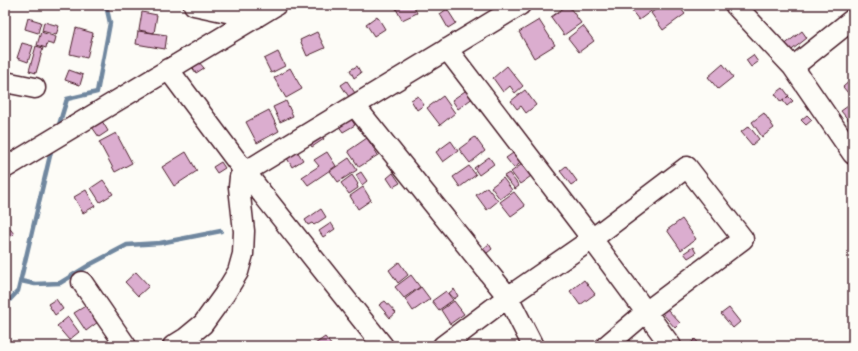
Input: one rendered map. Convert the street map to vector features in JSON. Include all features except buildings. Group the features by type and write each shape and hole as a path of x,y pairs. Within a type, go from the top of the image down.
{"street":[{"path":"194,5 256,12"},
{"path":"5,168 168,69 256,12 276,5"},
{"path":"173,346 186,338 203,324 220,302 238,272 243,254 244,232 239,187 240,178 245,172 520,5"},
{"path":"734,5 794,67 853,154"},
{"path":"794,67 853,19"},
{"path":"447,49 671,346"},
{"path":"168,69 245,172 383,346"},
{"path":"5,82 35,88"},
{"path":"355,106 508,297 533,346"},
{"path":"443,346 508,297 592,240 687,167 743,239 646,312 606,346"},
{"path":"82,282 126,346"}],"waterway":[{"path":"58,128 67,99 97,92 110,23 106,5"},
{"path":"5,305 18,291 52,147"},
{"path":"21,281 35,284 60,283 91,264 127,245 160,243 221,231"}]}
